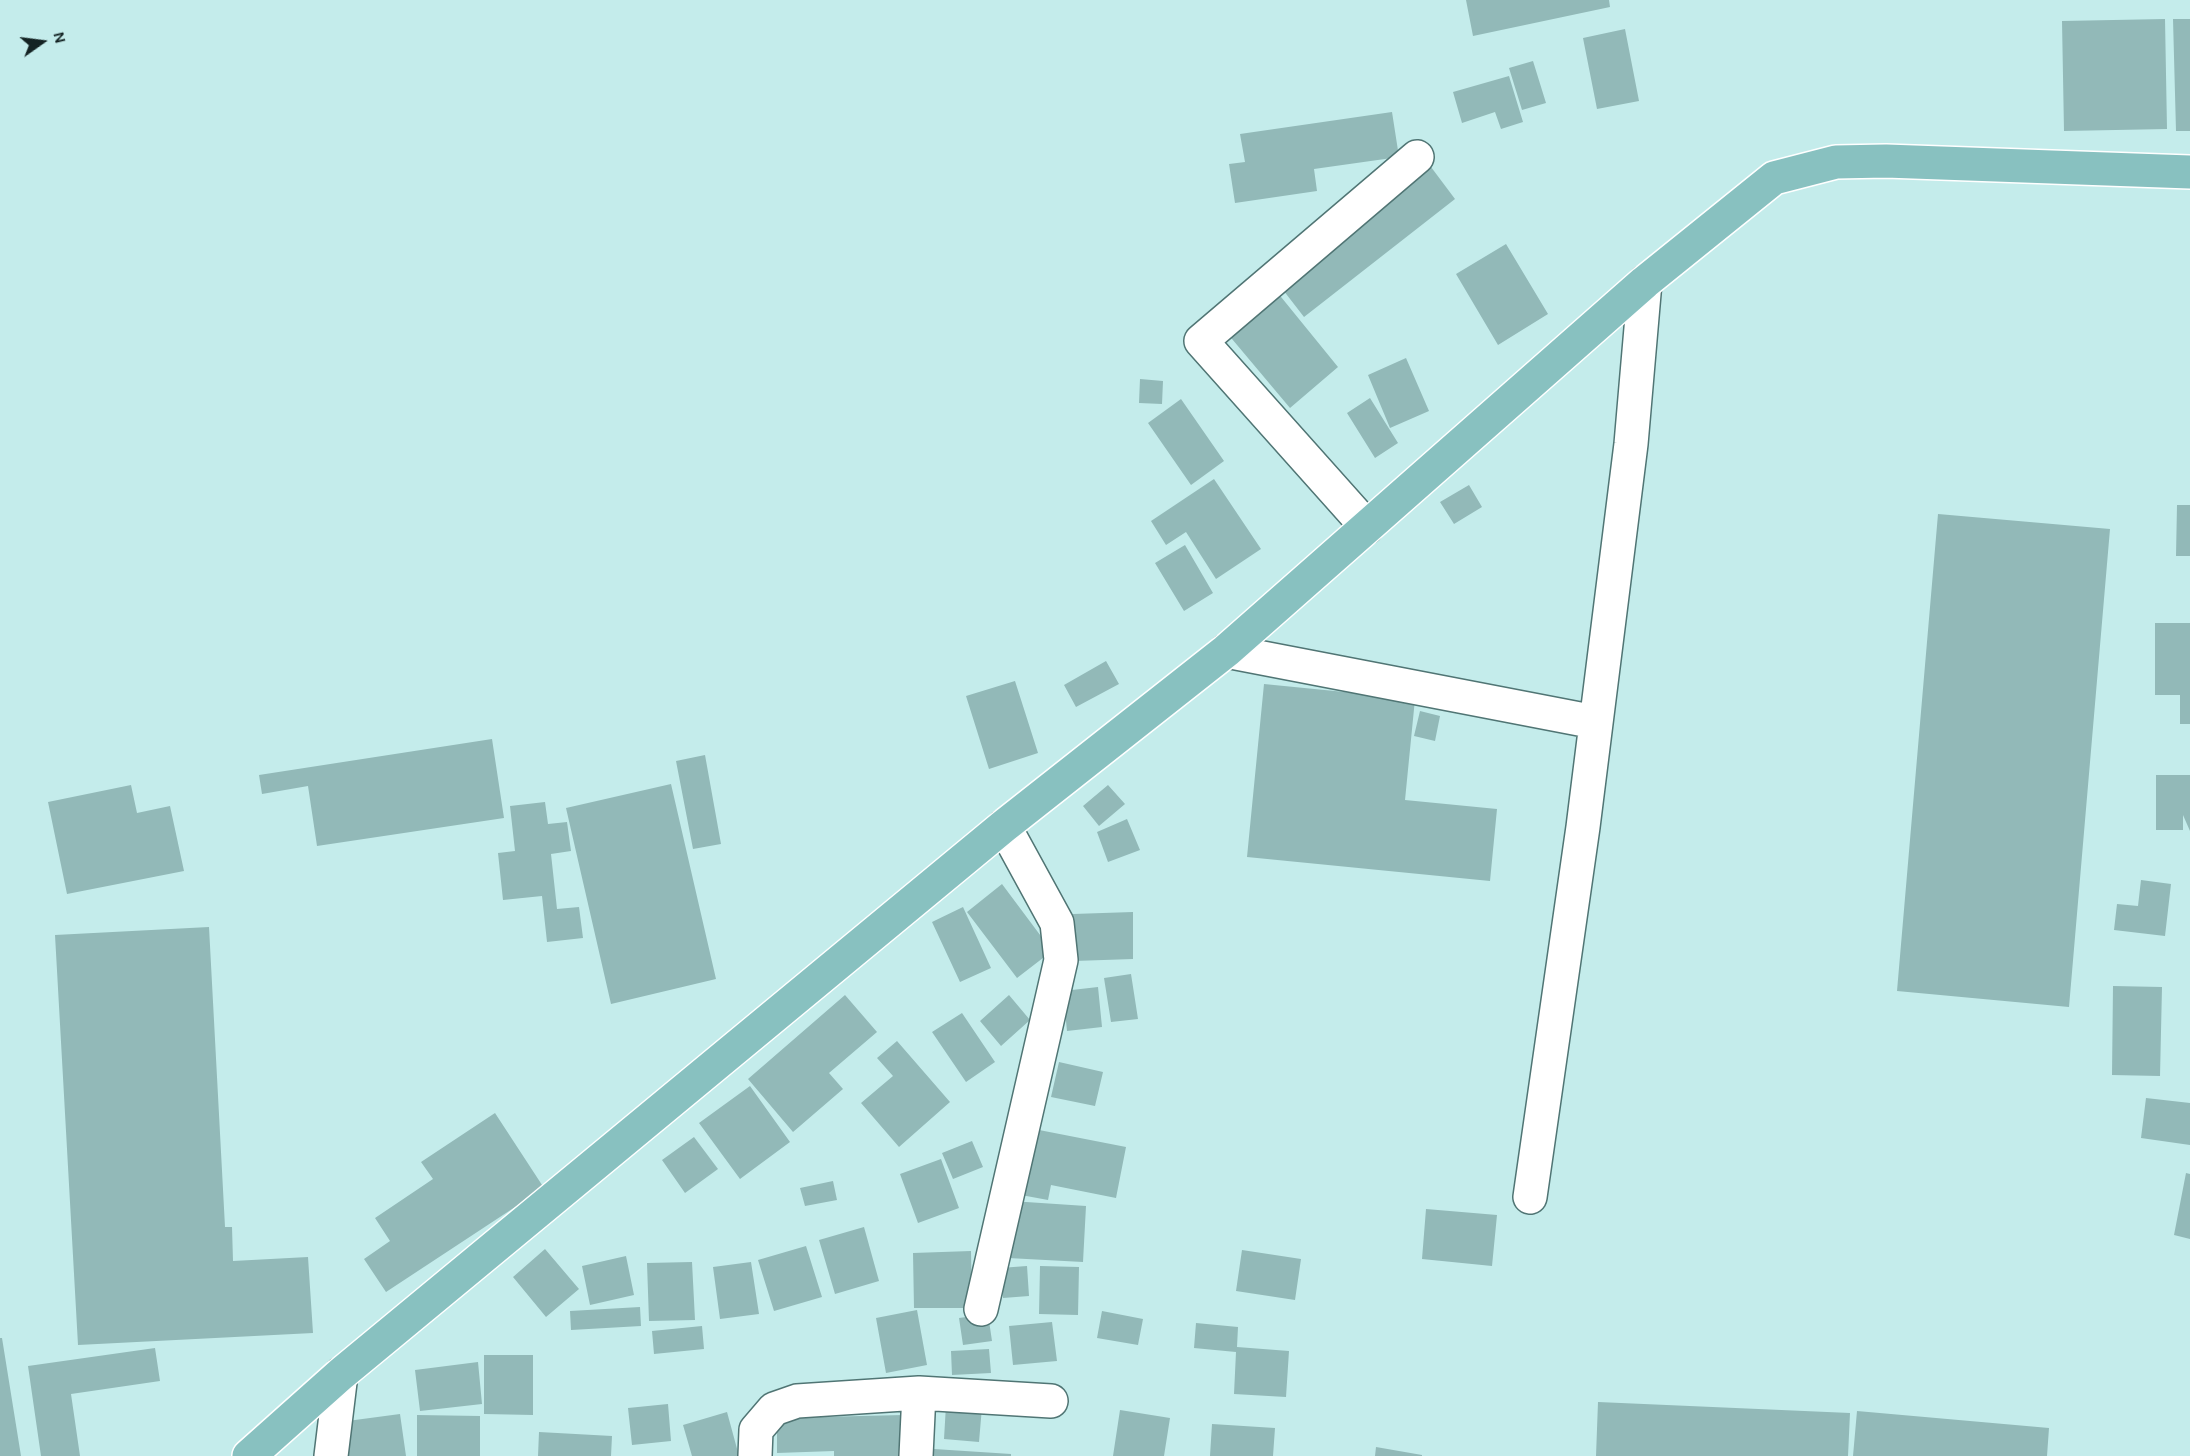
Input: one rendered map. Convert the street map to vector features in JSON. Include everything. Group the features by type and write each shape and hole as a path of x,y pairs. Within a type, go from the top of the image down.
{"main road":[{"path":"249,1456 341,1374 1004,826 1226,651 1645,282 1774,178 1836,162 1886,161 2190,172"}],"street":[{"path":"1367,527 1201,341 1417,157"},
{"path":"1530,1197 1579,851 1631,444 1645,282"},
{"path":"1226,651 1595,722"},
{"path":"981,1309 1061,960 1058,923 1004,826"},
{"path":"331,1456 341,1374"},
{"path":"916,1456 919,1393"},
{"path":"755,1456 756,1430 774,1409 797,1401 919,1393 1051,1401"}],"building":[{"path":"1466,0 1609,0 1610,7 1473,36"},
{"path":"2165,19 2167,129 2064,131 2062,21"},
{"path":"2173,19 2190,19 2190,131 2176,131"},
{"path":"1625,29 1639,101 1597,109 1583,38"},
{"path":"1533,61 1546,103 1522,110 1509,68"},
{"path":"1509,76 1523,122 1501,129 1495,112 1462,123 1453,92"},
{"path":"1392,112 1399,157 1314,169 1317,191 1235,203 1229,164 1245,162 1240,134"},
{"path":"1431,167 1455,199 1304,317 1280,286"},
{"path":"1506,244 1548,314 1498,345 1456,274"},
{"path":"1277,292 1338,367 1290,408 1227,333"},
{"path":"1406,358 1429,411 1390,428 1368,375"},
{"path":"1140,379 1163,381 1162,404 1139,403"},
{"path":"1370,398 1398,443 1375,458 1347,413"},
{"path":"1181,399 1224,461 1191,485 1148,423"},
{"path":"1214,479 1261,549 1216,579 1186,532 1166,545 1151,521"},
{"path":"1469,485 1482,507 1454,524 1440,502"},
{"path":"2177,505 2190,505 2190,556 2176,556"},
{"path":"1938,514 2110,529 2069,1007 1897,991"},
{"path":"1185,545 1213,593 1184,611 1155,563"},
{"path":"2155,623 2190,623 2190,724 2180,724 2180,695 2155,695"},
{"path":"1106,661 1119,684 1076,707 1064,685"},
{"path":"1015,681 1038,753 989,769 966,696"},
{"path":"1264,684 1415,699 1405,800 1497,809 1490,881 1247,857"},
{"path":"1420,711 1440,716 1435,741 1414,736"},
{"path":"492,739 504,818 317,846 308,786 262,794 259,775"},
{"path":"705,755 721,844 693,849 676,761"},
{"path":"2156,775 2190,775 2190,831 2183,815 2183,830 2156,830"},
{"path":"671,784 716,979 611,1004 566,808"},
{"path":"131,785 137,813 170,806 184,871 67,894 48,802"},
{"path":"1108,785 1125,804 1099,826 1083,806"},
{"path":"545,802 548,824 567,822 571,851 551,854 557,909 579,907 583,938 547,942 542,896 503,900 498,853 515,851 510,806"},
{"path":"1127,819 1140,850 1108,862 1097,832"},
{"path":"2141,880 2171,884 2165,936 2114,930 2117,904 2138,906"},
{"path":"1002,884 1052,951 1017,978 967,912"},
{"path":"963,907 991,968 960,982 932,922"},
{"path":"1133,912 1133,959 1074,961 1073,914"},
{"path":"209,927 225,1227 232,1227 233,1261 308,1257 313,1333 78,1345 55,935"},
{"path":"1131,974 1138,1019 1111,1022 1104,978"},
{"path":"2113,986 2162,987 2160,1076 2112,1075"},
{"path":"1098,987 1102,1027 1067,1031 1063,991"},
{"path":"845,995 877,1032 829,1073 843,1089 793,1132 748,1079"},
{"path":"1009,995 1030,1020 1001,1046 980,1021"},
{"path":"962,1013 995,1062 966,1082 932,1032"},
{"path":"897,1041 950,1102 899,1147 861,1103 893,1076 877,1058"},
{"path":"1059,1062 1103,1072 1095,1106 1051,1097"},
{"path":"750,1086 790,1142 740,1179 699,1123"},
{"path":"2146,1098 2190,1103 2190,1145 2141,1138"},
{"path":"495,1113 544,1188 386,1292 364,1259 390,1241 375,1218 433,1179 421,1162"},
{"path":"1034,1129 1126,1147 1116,1198 1051,1185 1048,1200 1021,1195"},
{"path":"694,1137 718,1169 685,1193 662,1160"},
{"path":"972,1141 983,1167 953,1179 942,1153"},
{"path":"941,1159 959,1208 918,1223 900,1174"},
{"path":"2186,1173 2190,1174 2190,1239 2174,1235"},
{"path":"833,1181 837,1200 805,1206 800,1188"},
{"path":"1011,1201 1086,1206 1083,1262 1008,1258"},
{"path":"1426,1209 1497,1215 1492,1266 1422,1259"},
{"path":"864,1227 879,1281 835,1294 819,1240"},
{"path":"806,1246 822,1297 774,1311 758,1260"},
{"path":"545,1249 579,1289 546,1317 513,1277"},
{"path":"1242,1250 1301,1259 1295,1300 1236,1291"},
{"path":"971,1251 972,1308 914,1308 913,1253"},
{"path":"626,1256 634,1295 590,1305 582,1266"},
{"path":"692,1262 695,1320 649,1321 647,1263"},
{"path":"751,1262 759,1314 720,1319 713,1267"},
{"path":"1027,1266 1029,1296 1003,1298 1000,1268"},
{"path":"1040,1266 1079,1267 1078,1315 1039,1314"},
{"path":"640,1307 641,1326 571,1330 570,1311"},
{"path":"917,1310 927,1365 886,1373 876,1318"},
{"path":"1102,1311 1143,1319 1138,1345 1097,1338"},
{"path":"988,1314 992,1341 963,1345 959,1318"},
{"path":"1052,1322 1057,1361 1013,1365 1009,1326"},
{"path":"1196,1323 1238,1327 1237,1347 1289,1351 1286,1397 1234,1394 1236,1352 1194,1348"},
{"path":"702,1326 704,1349 654,1354 652,1331"},
{"path":"0,1338 2,1338 21,1456 0,1456"},
{"path":"155,1348 160,1381 71,1394 80,1456 41,1456 28,1366"},
{"path":"989,1349 991,1373 952,1375 951,1351"},
{"path":"484,1355 533,1355 533,1415 484,1414"},
{"path":"478,1362 482,1404 420,1411 415,1370"},
{"path":"1598,1402 1850,1413 1848,1456 1596,1456"},
{"path":"668,1404 671,1441 632,1445 628,1408"},
{"path":"946,1405 982,1407 979,1442 944,1439"},
{"path":"1120,1410 1170,1418 1164,1456 1113,1456"},
{"path":"1857,1411 2049,1428 2047,1456 1853,1456"},
{"path":"727,1412 739,1456 692,1456 683,1425"},
{"path":"400,1414 406,1456 345,1456 340,1422"},
{"path":"417,1415 480,1416 480,1456 417,1456"},
{"path":"903,1415 904,1456 834,1456 834,1451 777,1453 777,1418"},
{"path":"1212,1424 1275,1428 1273,1456 1210,1456"},
{"path":"539,1432 612,1436 611,1456 538,1456"},
{"path":"1376,1447 1422,1455 1422,1456 1375,1456"},
{"path":"934,1449 1011,1454 1011,1456 934,1456"}]}
